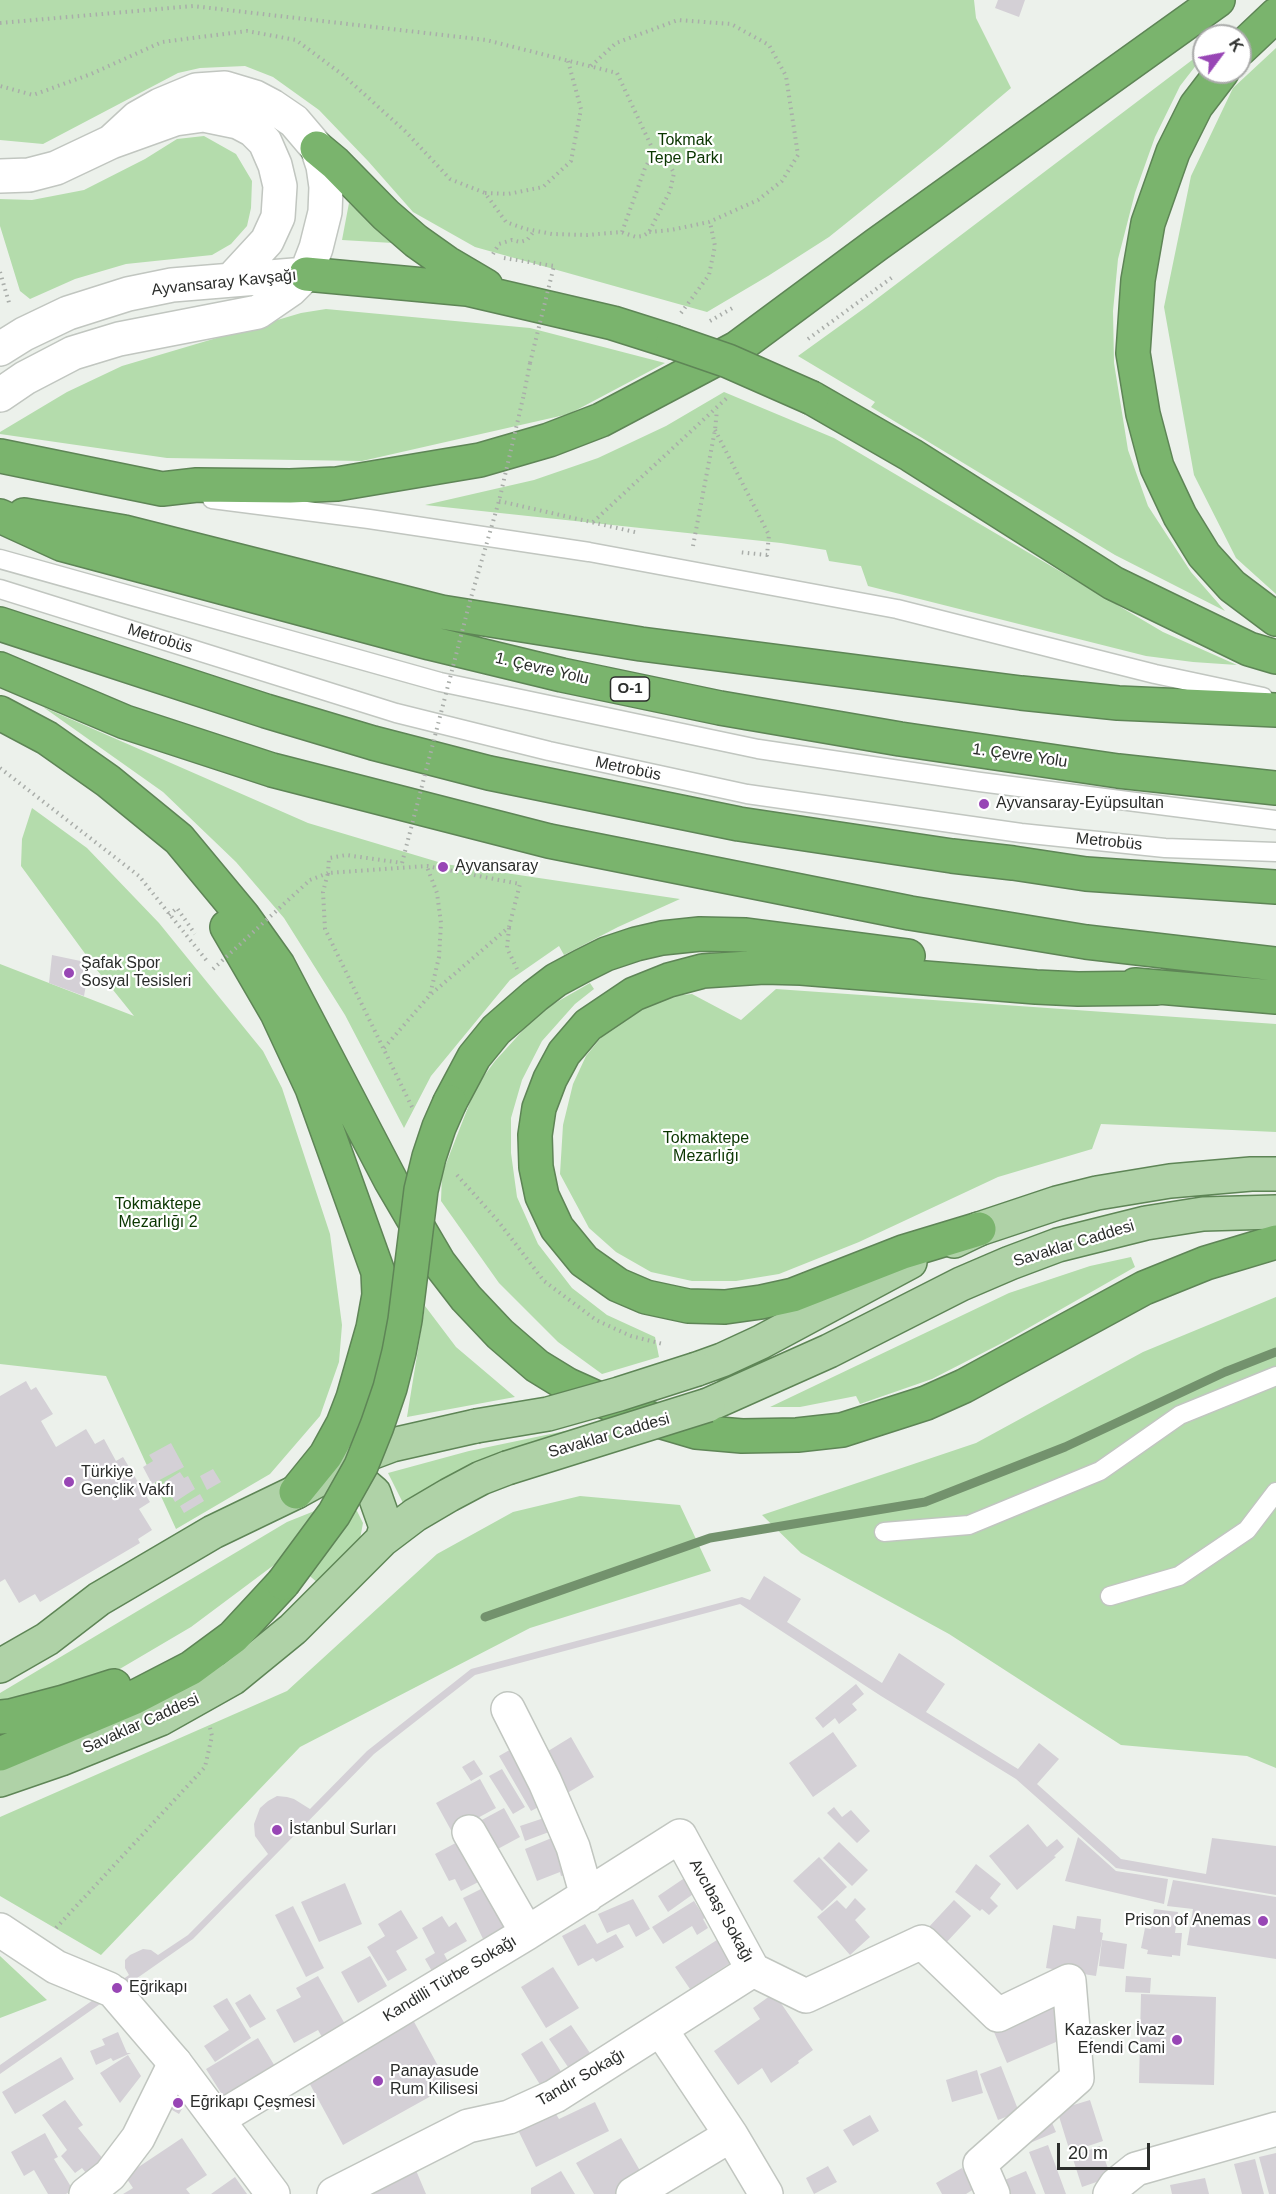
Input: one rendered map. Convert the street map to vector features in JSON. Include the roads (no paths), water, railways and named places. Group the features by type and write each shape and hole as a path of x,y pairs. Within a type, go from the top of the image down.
{"highway":[{"path":"0,456 162,489 197,485 290,486 337,484 397,475 480,460 549,440 601,420 737,348 885,238 1218,0"},
{"path":"1252,38 1276,15"},
{"path":"1213,84 1196,106 1173,152 1148,223 1138,280 1133,353 1143,414 1157,466 1180,516 1204,555 1232,586 1276,619"},
{"path":"316,148 335,163 386,215 416,241 464,274 506,296"},
{"path":"306,274 433,285 506,296 613,323 674,331 728,361 812,398 911,455 1113,583 1249,649 1276,657"},
{"path":"0,514 47,518 124,532 441,612 641,644 1021,693 1118,703 1276,710"},
{"name":"1. Çevre Yolu","path":"0,514 61,544 430,643 562,675 720,708 900,739 1118,771 1276,788"},
{"path":"0,624 277,714 373,743 501,776 739,824 952,856 1086,874 1276,887"},
{"path":"0,669 126,722 262,766 549,841 910,913 1086,942 1276,964"},
{"path":"0,713 56,744 108,781 179,839 207,871 278,965 391,1181 439,1263 466,1298 500,1334 537,1366 568,1385 628,1412 696,1432 742,1436 797,1435 842,1430 926,1403 964,1386 1144,1288 1206,1263 1276,1242"},
{"path":"151,817 222,919 278,1013 312,1088 378,1272 379,1295 373,1328 353,1398 343,1424 326,1455 296,1492"},
{"path":"0,1754 134,1698 190,1668 233,1637 284,1583 334,1514 361,1466 390,1388 403,1330 421,1190 432,1147 450,1102 474,1058 496,1030 556,980 606,954 662,938 700,934 746,935 1156,987 1276,998"},
{"path":"979,1229 903,1252 793,1295 761,1302 725,1307 688,1306 646,1297 618,1285 584,1261 557,1228 542,1196 536,1167 535,1135 539,1108 550,1079 564,1053 588,1025 634,994 669,980 703,971 753,967 801,968 1036,987 1078,989 1156,987"},
{"path":"0,1717 74,1699 151,1670 196,1646 284,1583"}],"main road":[{"path":"0,1666 47,1639 99,1599 213,1532 296,1492 360,1456 392,1445 476,1426 548,1414 697,1369 761,1342 883,1275 979,1229 1057,1203 1140,1185 1251,1174 1276,1174"},
{"name":"Savaklar Caddesi","path":"0,1780 160,1719 233,1678 293,1629 382,1540 415,1515 481,1478 708,1405 829,1351 961,1284 1058,1245 1146,1222 1203,1214 1276,1212"},
{"path":"338,1469 360,1481 374,1493 386,1527 382,1540"}],"street":[{"path":"111,142 137,118 195,90 225,88 255,97 272,106 294,121 316,148 326,187 325,212 316,248 306,274"},
{"path":"0,176 29,176 56,168 111,142 175,119 204,115 238,122 253,130 265,142 275,165 280,186 278,217 267,241 231,280"},
{"name":"Ayvansaray Kavşağı","path":"0,349 24,334 68,313 128,294 172,285 306,274"},
{"name":"Ayvansaray Kavşağı","path":"0,394 73,353 119,339 258,312 290,290 306,274"},
{"path":"0,1650 99,1599"},
{"path":"508,1709 564,1825 573,1847 586,1896"},
{"path":"470,1832 527,1934"},
{"name":"Kandilli Türbe Sokağı","path":"218,2119 527,1934 680,1836"},
{"name":"Avcıbaşı Sokağı","path":"680,1836 753,1970 806,1996 922,1942 998,2015 1069,1982 1077,2078 981,2164 993,2194"},
{"path":"0,1930 56,1967 112,1991 175,2063 273,2194"},
{"name":"Tandır Sokağı","path":"334,2194 468,2126 509,2117 555,2096 753,1970"},
{"path":"661,2030 731,2135 766,2194"},
{"path":"86,2194 110,2175 138,2138 175,2063"},
{"path":"1110,2194 1116,2185 1136,2169 1276,2129"},
{"path":"633,2194 731,2135"}],"lane":[{"path":"162,489 201,497 589,552 874,605 1155,674 1276,700"},
{"name":"Metrobüs","path":"0,559 440,682 758,749 980,782 1276,820"},
{"name":"Metrobüs","path":"0,590 396,713 549,751 735,792 1021,833 1165,848 1276,852"},
{"path":"884,1532 969,1525 1100,1471 1180,1415 1276,1376"},
{"path":"1110,1596 1179,1576 1247,1530 1276,1492"}],"waterway":[{"path":"485,1617 710,1538 925,1502 1065,1447 1225,1372 1276,1352"}],"place":[{"name":"Ayvansaray-Eyüpsultan","path":"984,804"},
{"name":"Ayvansaray","path":"443,867"},
{"name":"Şafak Spor Sosyal Tesisleri","path":"69,973"},
{"name":"Türkiye Gençlik Vakfı","path":"69,1482"},
{"name":"İstanbul Surları","path":"277,1830"},
{"name":"Prison of Anemas","path":"1263,1921"},
{"name":"Eğrikapı","path":"117,1988"},
{"name":"Kazasker İvaz Efendi Cami","path":"1177,2040"},
{"name":"Panayasude Rum Kilisesi","path":"378,2081"},
{"name":"Eğrikapı Çeşmesi","path":"178,2103"}],"park label":[{"name":"Tokmak Tepe Parkı","path":"685,150"},
{"name":"Tokmaktepe Mezarlığı","path":"706,1148"},
{"name":"Tokmaktepe Mezarlığı 2","path":"158,1214"}]}
